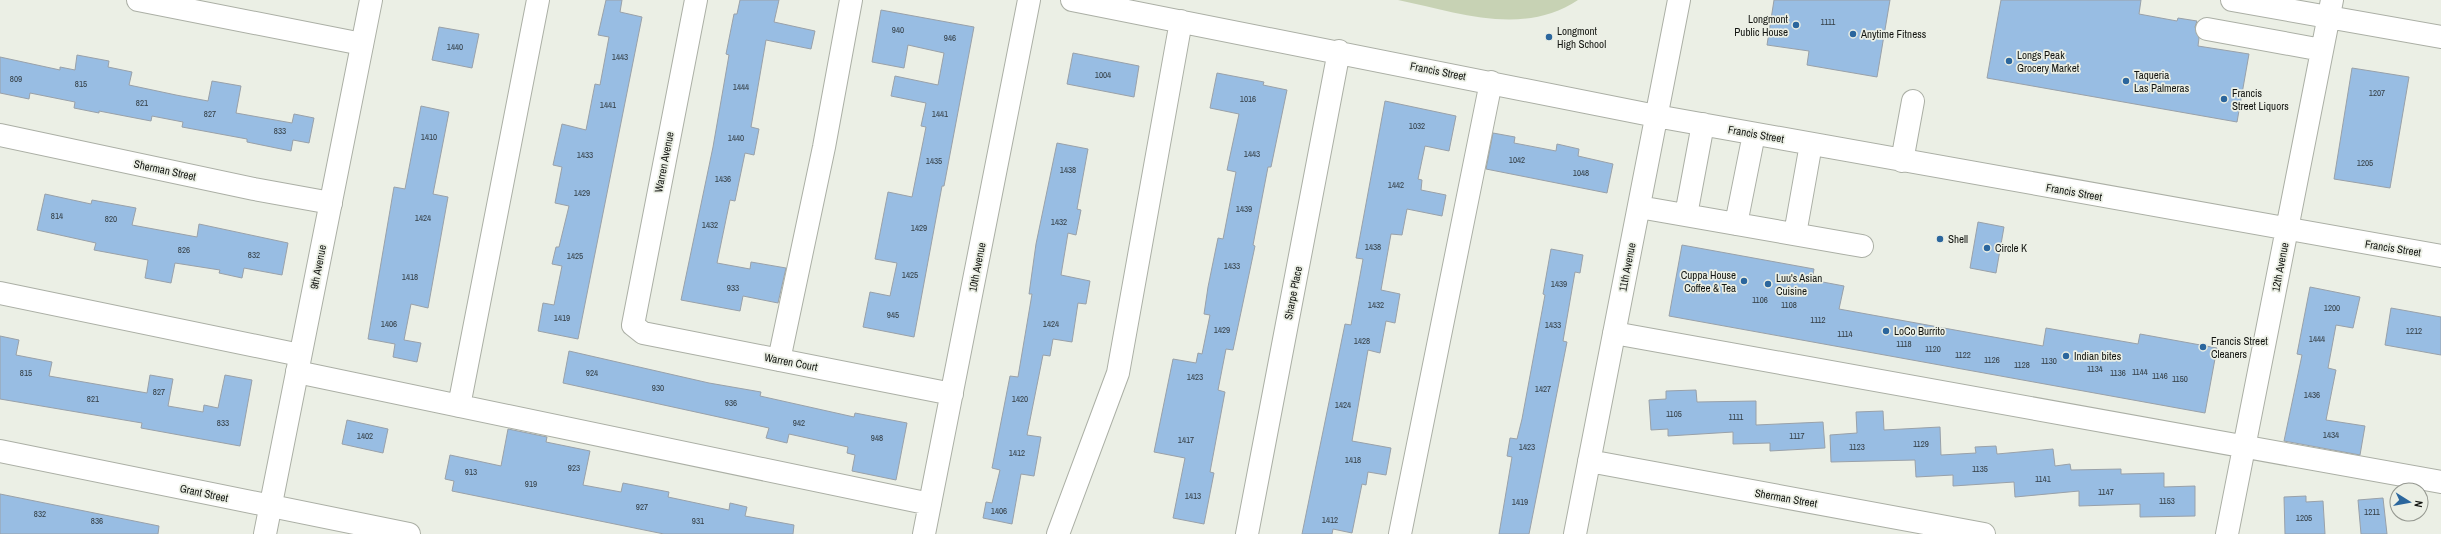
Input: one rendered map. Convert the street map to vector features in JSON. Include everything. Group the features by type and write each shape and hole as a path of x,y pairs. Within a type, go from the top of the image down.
{"street":[{"path":"138,0 362,44"},
{"name":"9th Avenue","path":"265,534 371,0"},
{"path":"459,406 538,0"},
{"name":"Warren Avenue","path":"633,325 696,0"},
{"path":"779,360 824,147 851,0"},
{"name":"10th Avenue","path":"924,534 1029,0"},
{"name":"Francis Street","path":"1072,0 1339,51 1656,116 2287,230 2441,256"},
{"name":"11th Avenue","path":"1575,534 1678,0"},
{"path":"2232,0 2331,9 2441,38"},
{"name":"12th Avenue","path":"2227,534 2331,9"},
{"path":"1058,534 1118,373 1181,21"},
{"path":"2207,29 2322,50"},
{"name":"Sharpe Place","path":"1247,534 1339,51"},
{"path":"1400,534 1491,82"},
{"path":"1902,160 1913,101"},
{"path":"1686,215 1702,124"},
{"path":"1736,224 1754,134"},
{"name":"Sherman Street","path":"0,135 254,189 331,203"},
{"path":"1795,234 1811,144"},
{"path":"1639,207 1862,246"},
{"path":"0,292 299,363 459,406 930,504"},
{"name":"Warren Court","path":"633,325 643,333 952,394"},
{"path":"1614,334 2441,482"},
{"name":"Grant Street","path":"0,451 409,534"},
{"name":"Sherman Street","path":"1589,462 1984,534"}],"green space":[{"path":"1398,0 1578,0 1557,11 1535,17 1512,19 1466,15"}],"building":[{"path":"606,0 622,0 620,12 642,17 578,339 538,331 543,303 554,305 562,266 552,264 556,247 559,247 569,206 555,203 562,167 553,165 562,124 586,130 595,84 600,85 609,37 598,35"},
{"path":"740,0 779,0 774,22 815,31 811,49 766,40 751,127 759,129 754,155 745,153 735,201 730,200 717,263 750,269 751,262 786,268 778,303 743,296 740,311 681,300 713,147 729,55 726,54 734,14 737,14"},
{"path":"1774,0 1890,0 1877,77 1807,65 1809,51 1767,45"},
{"path":"2001,0 2141,0 2139,14 2177,21 2178,18 2197,21 2195,27 2199,38 2198,46 2249,54 2237,122 1987,78"},
{"path":"881,10 974,27 944,186 942,186 914,337 863,327 870,292 890,296 897,263 875,259 888,192 912,197 926,127 921,126 926,103 891,96 895,76 938,85 944,53 908,45 904,68 872,62"},
{"path":"439,27 479,34 472,68 432,60"},
{"path":"1073,53 1139,66 1134,97 1067,84"},
{"path":"77,55 109,61 108,67 132,72 129,85 176,95 208,101 212,81 241,86 236,113 292,123 294,114 314,118 309,143 293,140 291,151 247,142 247,139 182,127 183,122 152,116 151,121 99,111 99,113 74,108 75,102 30,93 29,99 0,93 0,57 60,70 60,67 75,70"},
{"path":"2352,68 2409,77 2390,188 2334,179"},
{"path":"1217,73 1264,82 1263,85 1287,90 1271,167 1268,167 1253,245 1255,246 1233,350 1226,349 1218,390 1225,392 1210,472 1214,473 1204,524 1173,518 1185,458 1154,452 1173,359 1196,363 1198,353 1202,354 1210,315 1204,314 1208,287 1218,238 1223,239 1236,172 1227,170 1239,114 1210,108"},
{"path":"1385,101 1456,116 1449,151 1425,146 1418,179 1422,180 1421,190 1446,195 1442,216 1407,209 1402,235 1391,234 1381,290 1400,294 1395,323 1386,321 1380,353 1368,350 1352,441 1391,448 1386,475 1368,472 1366,485 1362,484 1352,533 1333,529 1332,534 1302,534 1345,324 1351,325 1363,259 1356,258"},
{"path":"421,106 449,112 433,194 448,197 428,308 411,304 404,340 421,343 417,362 393,357 395,344 368,339 394,187 405,189"},
{"path":"1493,133 1515,137 1514,143 1556,151 1557,144 1579,149 1578,156 1613,164 1607,193 1486,169"},
{"path":"1057,143 1088,149 1077,209 1081,210 1076,235 1068,233 1061,275 1090,281 1086,304 1078,303 1072,342 1053,339 1050,356 1043,355 1027,435 1041,437 1034,476 1021,474 1012,524 983,518 986,502 992,503 1000,470 992,468 1010,376 1018,377 1032,294 1029,294 1036,244"},
{"path":"45,194 91,204 92,200 136,208 132,225 197,237 199,224 288,243 282,275 244,268 242,278 219,273 220,270 175,263 171,283 145,278 148,260 94,250 96,243 37,230"},
{"name":"Circle K","path":"1978,222 2004,227 1996,273 1970,268"},
{"path":"1682,245 1814,269 1812,280 1844,286 1839,309 2043,346 2046,328 2138,344 2140,334 2217,348 2205,413 1669,316"},
{"path":"1551,249 1583,255 1580,273 1575,272 1563,341 1567,342 1529,534 1499,534 1512,457 1507,456 1510,438 1517,439 1522,419 1545,295 1543,294"},
{"path":"2310,287 2360,297 2353,328 2336,325 2328,368 2336,370 2326,420 2365,426 2360,455 2284,441 2302,355 2297,354"},
{"path":"2391,308 2441,317 2441,355 2385,345"},
{"path":"0,336 19,340 16,355 52,362 49,376 147,393 150,375 173,379 168,406 203,412 204,405 218,408 225,375 252,380 240,446 141,428 142,423 0,399"},
{"path":"569,351 709,383 761,392 760,396 854,417 855,413 907,423 896,480 852,471 855,455 847,453 848,447 789,434 787,443 766,438 769,428 563,383"},
{"path":"1696,390 1697,402 1756,401 1756,425 1823,422 1825,448 1770,451 1770,443 1733,444 1733,432 1668,436 1668,429 1651,430 1649,400 1666,399 1666,391"},
{"path":"1883,411 1884,430 1940,427 1941,455 1976,453 1975,447 1996,446 1997,454 2053,449 2055,466 2070,464 2071,470 2121,469 2121,474 2164,473 2164,487 2195,486 2195,516 2140,517 2140,504 2079,506 2079,491 2015,497 2014,482 1953,486 1953,475 1916,477 1915,460 1831,462 1830,435 1857,433 1856,412"},
{"path":"347,420 388,429 383,453 342,444"},
{"path":"508,429 547,437 546,442 590,451 583,485 621,492 623,483 669,492 668,497 729,510 730,503 747,507 745,516 794,525 793,534 664,534 452,491 454,481 445,479 450,455 501,466"},
{"path":"0,494 159,526 158,534 0,534"},
{"path":"2306,496 2306,502 2323,501 2325,534 2285,534 2284,497"},
{"path":"2383,498 2387,534 2361,534 2358,500"}],"place":[{"name":"Longmont Public House","path":"1796,25"},
{"name":"Anytime Fitness","path":"1853,34"},
{"name":"Longmont High School","path":"1549,37"},
{"name":"Longs Peak Grocery Market","path":"2009,61"},
{"name":"Taqueria Las Palmeras","path":"2126,81"},
{"name":"Francis Street Liquors","path":"2224,99"},
{"name":"Shell","path":"1940,239"},
{"name":"Circle K","path":"1987,248"},
{"name":"Cuppa House Coffee & Tea","path":"1744,281"},
{"name":"Luu's Asian Cuisine","path":"1768,284"},
{"name":"LoCo Burrito","path":"1886,331"},
{"name":"Francis Street Cleaners","path":"2203,347"},
{"name":"Indian bites","path":"2066,356"}]}
